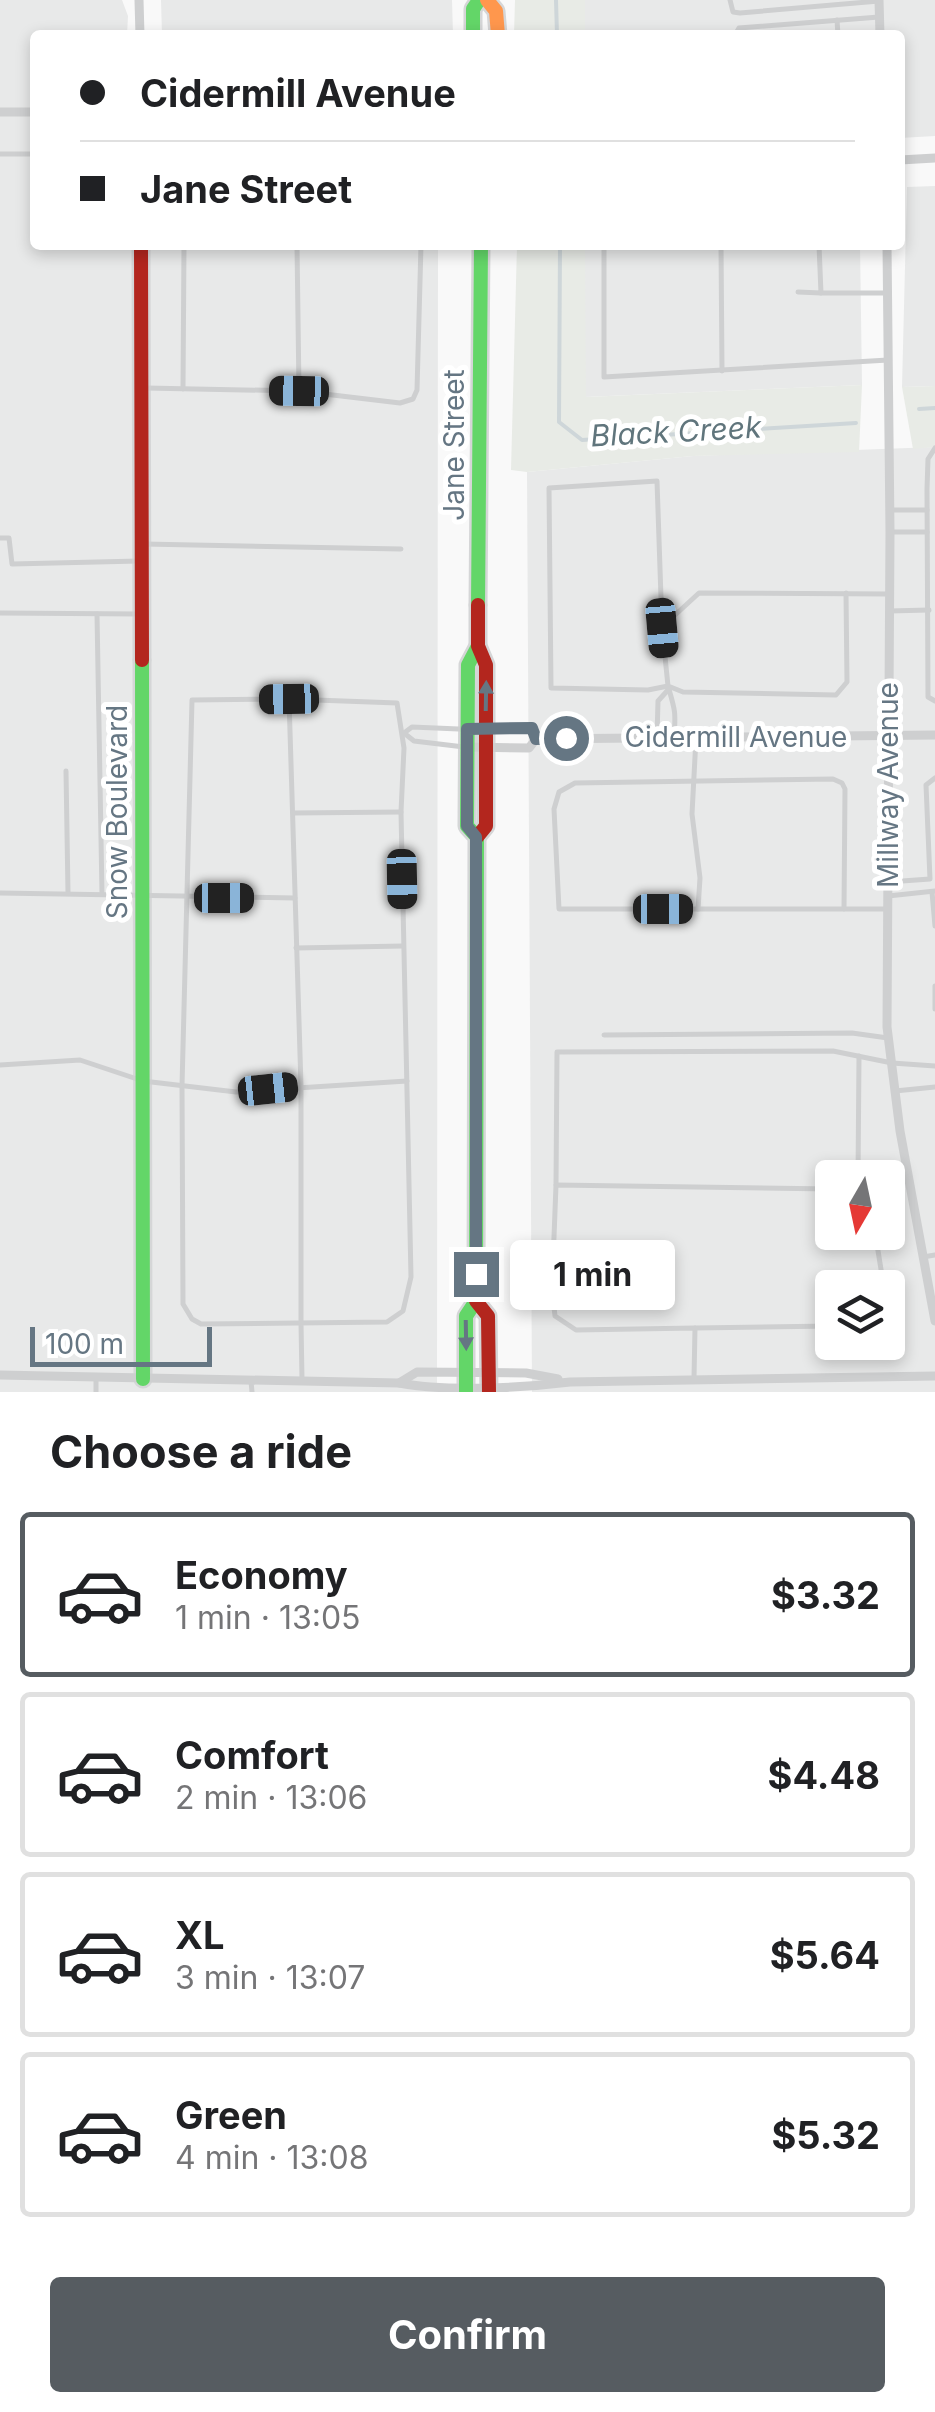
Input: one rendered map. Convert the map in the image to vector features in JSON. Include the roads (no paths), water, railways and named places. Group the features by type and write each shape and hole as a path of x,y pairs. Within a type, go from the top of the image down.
{"main road":[{"path":"473,30 473,10 479,0"},
{"path":"487,0 498,17 498,30"},
{"name":"Snow Boulevard","path":"141,250 143,1380"},
{"name":"Jane Street","path":"476,837 486,826 486,665 478,646 481,250"},
{"name":"Jane Street","path":"466,1384 466,1316 476,1301 476,837 467,826 468,665 478,646"},
{"name":"Jane Street","path":"476,1301 488,1316 488,1384"}],"street":[{"path":"139,0 140,30"},
{"path":"879,0 880,30"},
{"path":"0,112 30,112"},
{"path":"905,160 935,158"},
{"name":"Millway Avenue","path":"887,250 888,1038 923,1258 931,1276 935,1321"},
{"name":"Cidermill Avenue","path":"485,730 532,728 536,739"},
{"name":"Cidermill Avenue","path":"536,739 935,735"},
{"name":"Cidermill Avenue","path":"467,747 529,748 536,739"},
{"path":"399,1383 417,1372 466,1384 488,1384 526,1374 570,1382"},
{"path":"0,1375 279,1387 302,1382 399,1383 420,1389 466,1384 935,1376"}],"lane":[{"path":"730,0 733,12 740,13 879,0"},
{"path":"737,30 880,17"},
{"path":"837,20 838,30"},
{"path":"0,154 30,154"},
{"path":"183,389 184,250"},
{"path":"297,250 299,391"},
{"path":"143,388 299,391 385,402 413,399 417,390 422,250"},
{"path":"604,250 604,378 889,360"},
{"path":"720,250 722,371"},
{"path":"819,250 821,292"},
{"path":"798,292 888,292"},
{"path":"935,448 928,459 927,510 931,521 928,697 935,700"},
{"path":"674,738 676,702 668,688 662,628 657,481 549,488 552,688 668,688 683,692 836,695 848,682 846,594"},
{"path":"890,510 927,510"},
{"path":"890,532 928,532"},
{"path":"0,538 9,538 12,564 142,561"},
{"path":"142,544 402,549"},
{"path":"662,628 699,593 889,594"},
{"path":"889,611 929,610"},
{"path":"0,613 142,614"},
{"path":"97,614 102,894"},
{"path":"658,738 658,701 668,688"},
{"path":"289,699 300,1086 302,1382"},
{"path":"289,699 397,703 404,733 401,812 411,1277 402,1312 387,1322 201,1324 192,1319 183,1304 182,1086 192,700 289,699"},
{"path":"404,733 412,726 485,730"},
{"path":"404,733 414,742 467,747"},
{"path":"696,738 692,814 700,878 698,909"},
{"path":"66,772 68,894"},
{"path":"888,882 933,879 926,785 935,778"},
{"path":"844,909 842,783 833,779 575,784 558,792 554,810 558,909 698,909 844,909 888,909"},
{"path":"292,814 401,812"},
{"path":"888,896 934,891 935,926"},
{"path":"0,893 295,898"},
{"path":"296,948 404,946"},
{"path":"935,986 935,1009"},
{"path":"604,1036 852,1033 888,1038"},
{"path":"815,1326 576,1330 555,1316 552,1289 557,1052 833,1051 892,1063 935,1066"},
{"path":"858,1160 860,1056"},
{"path":"0,1065 80,1060 142,1081 236,1092 407,1081"},
{"path":"895,1091 935,1086"},
{"path":"905,1181 909,1180"},
{"path":"556,1185 815,1189"},
{"path":"923,1258 935,1255"},
{"path":"694,1380 695,1328"},
{"path":"96,1378 96,1392"},
{"path":"663,1380 664,1392"}],"waterway":[{"name":"Black Creek","path":"556,0 557,30"},
{"name":"Black Creek","path":"560,250 559,422 582,440 856,423"},
{"name":"Black Creek","path":"919,409 935,408"}]}
